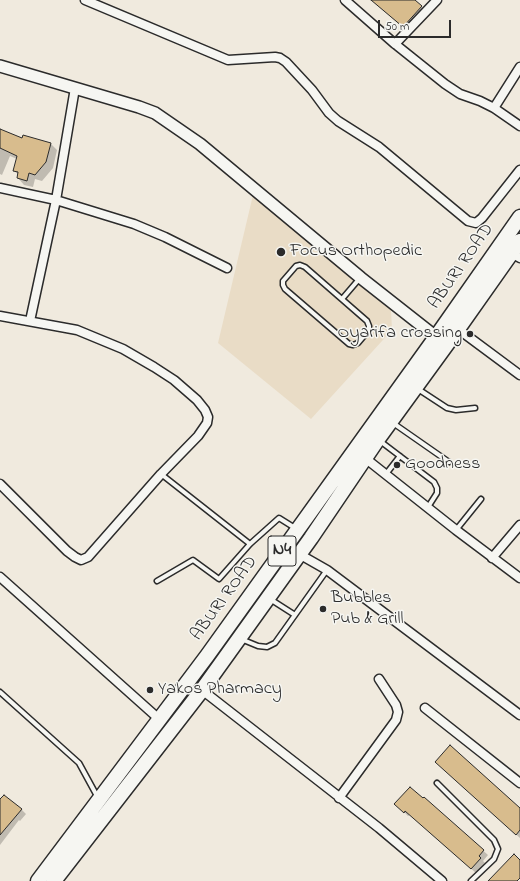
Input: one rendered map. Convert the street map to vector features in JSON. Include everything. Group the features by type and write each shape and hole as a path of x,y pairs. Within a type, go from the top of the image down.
{"highway":[{"name":"ABURI ROAD","path":"38,881 211,650 436,337 520,217"},
{"name":"ABURI ROAD","path":"54,881 202,690 240,638 391,421 458,329 516,256 520,241"},
{"path":"298,529 311,538"}],"street":[{"path":"85,0 228,60 280,58 286,62 312,90 329,113 338,121 379,147 468,221 476,223 482,218 520,170"},
{"path":"345,0 395,44 445,84 460,94 494,108 520,126"},
{"path":"395,44 437,0"},
{"path":"0,66 155,113 200,144 361,278 436,337"},
{"path":"494,108 520,67"},
{"path":"30,321 56,200 75,88"},
{"path":"0,188 56,200 134,224 165,237 227,268"},
{"path":"0,316 77,330 123,349 174,380 197,400 205,410 208,417 207,423 198,436 161,474 88,557 81,560 67,551 0,484"},
{"path":"458,329 520,375"},
{"path":"365,458 492,558 520,578"},
{"path":"492,558 520,525"},
{"path":"299,554 327,570 520,715"},
{"path":"0,578 160,719"},
{"path":"339,798 396,720 398,712 396,705 379,679"},
{"path":"202,690 379,828 442,881"},
{"path":"425,708 520,783"}],"lane":[{"path":"300,265 305,267 342,299 367,321 370,326 369,330 358,343 353,345 349,344 285,290 283,281 296,266 300,265"},
{"path":"342,299 361,278"},
{"path":"416,388 447,408 456,410 475,408"},
{"path":"391,421 449,462"},
{"path":"378,439 434,482 437,488 437,493 428,508"},
{"path":"386,474 400,456"},
{"path":"161,474 250,544"},
{"path":"456,530 481,499"},
{"path":"158,582 193,560 219,579 250,544 279,518 298,529"},
{"path":"240,638 258,646 267,647 275,643 327,570"},
{"path":"268,598 295,615"},
{"path":"0,692 79,763 100,800"},
{"path":"437,783 494,840 498,849 494,858 470,881"}],"shaded area":[{"name":"Focus Orthopedic","path":"253,195 391,310 392,330 311,419 218,343"}],"building":[{"path":"371,0 415,0 422,6 403,27"},
{"path":"0,129 22,138 23,135 51,143 46,162 35,175 29,173 27,181 17,178 18,172 13,171 17,156 0,148"},
{"path":"450,745 520,808 520,830 516,835 435,762"},
{"path":"410,787 423,798 424,797 484,850 479,856 481,858 471,869 405,811 404,813 394,804"},
{"path":"4,795 22,809 0,835 0,799"},
{"path":"514,854 520,860 520,878 517,881 488,881"}],"place":[{"name":"Focus Orthopedic","path":"281,252"},
{"name":"Oyarifa crossing","path":"470,334"},
{"name":"Goodness","path":"397,465"},
{"name":"Bubbles Pub & Grill","path":"323,609"},
{"name":"Yakos Pharmacy","path":"150,690"}]}
